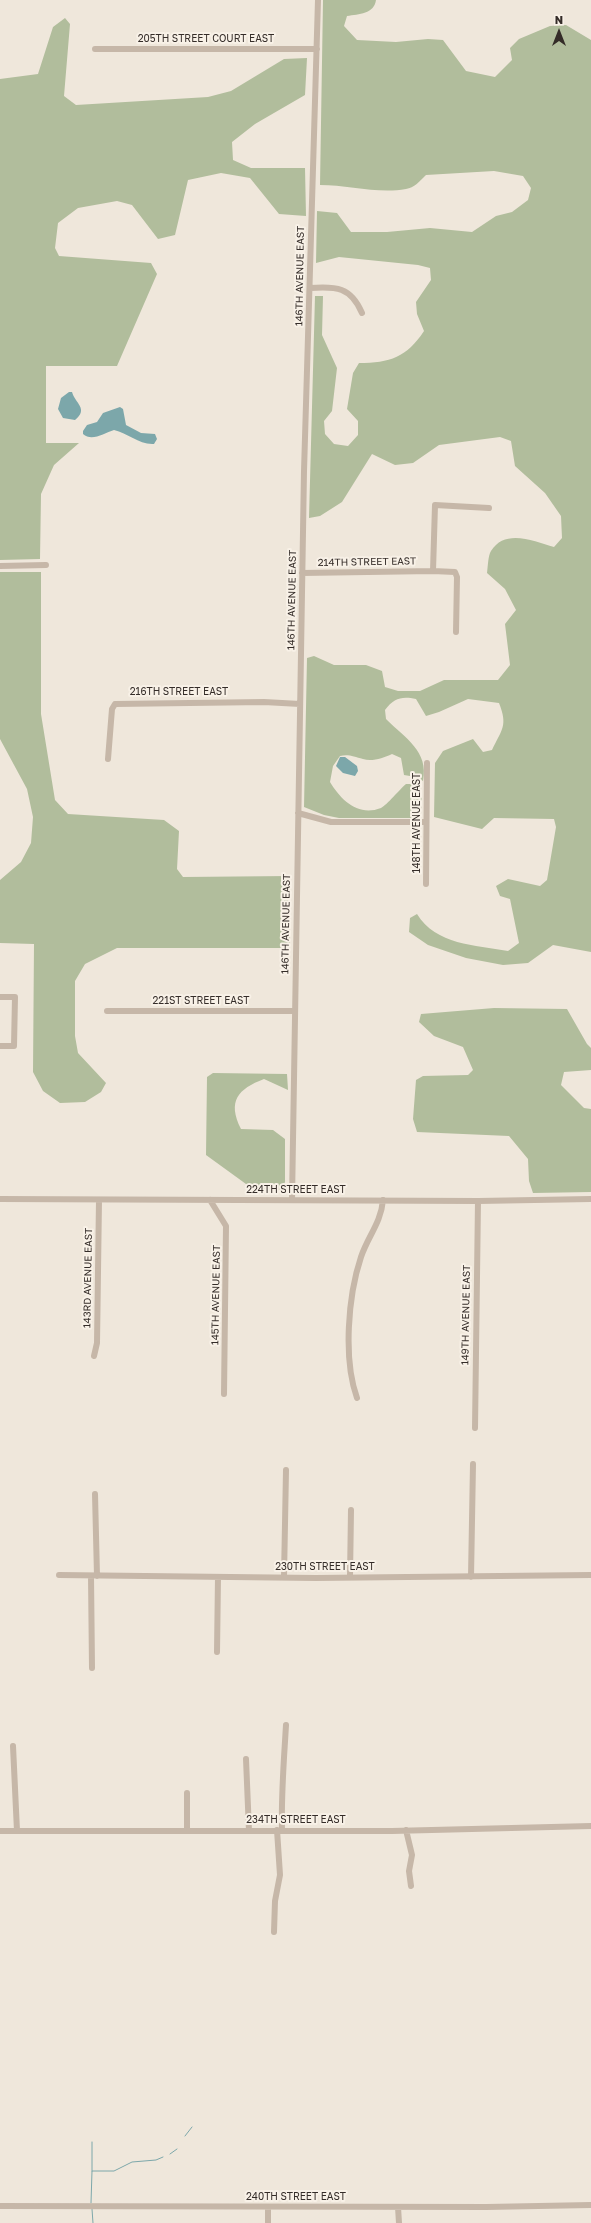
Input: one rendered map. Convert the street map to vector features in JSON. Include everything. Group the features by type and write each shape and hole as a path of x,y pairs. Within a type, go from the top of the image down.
{"street":[{"name":"146TH AVENUE EAST","path":"292,1200 302,573 318,0"},
{"name":"205TH STREET COURT EAST","path":"95,49 317,49"},
{"path":"310,288 330,287 341,289 353,298 362,314"},
{"path":"456,632 456,573 433,571 433,513 435,505 489,508"},
{"path":"0,566 46,565"},
{"name":"214TH STREET EAST","path":"302,573 433,571"},
{"name":"216TH STREET EAST","path":"108,759 112,709 115,704 264,702 300,704"},
{"name":"148TH AVENUE EAST","path":"426,884 427,763"},
{"path":"298,813 331,822 426,822"},
{"path":"0,997 15,997 14,1046 0,1046"},
{"name":"221ST STREET EAST","path":"107,1011 294,1011"},
{"name":"224TH STREET EAST","path":"0,1199 478,1201 591,1199"},
{"name":"143RD AVENUE EAST","path":"94,1356 98,1337 99,1200"},
{"name":"145TH AVENUE EAST","path":"210,1200 226,1226 224,1394"},
{"path":"357,1398 350,1372 352,1292 365,1248 381,1217 383,1200"},
{"name":"149TH AVENUE EAST","path":"476,1428 478,1201"},
{"path":"471,1577 473,1464"},
{"path":"284,1577 286,1470"},
{"path":"92,1668 95,1494"},
{"path":"350,1577 351,1510"},
{"name":"230TH STREET EAST","path":"59,1576 471,1577 591,1575"},
{"path":"217,1652 218,1577"},
{"path":"274,1932 275,1901 280,1875 279,1830 282,1773 285,1763 286,1725"},
{"path":"13,1746 18,1831"},
{"path":"246,1760 250,1831"},
{"path":"187,1794 187,1830"},
{"name":"234TH STREET EAST","path":"0,1831 406,1830 591,1826"},
{"path":"406,1830 412,1855 409,1871 411,1886"},
{"name":"240TH STREET EAST","path":"0,2206 398,2207 591,2205"},
{"path":"268,2207 268,2223"},
{"path":"398,2207 399,2223"}],"green space":[{"path":"323,0 376,0 375,5 369,11 347,16 344,26 357,40 396,42 428,39 443,40 466,71 495,77 512,60 510,48 519,39 550,26 566,25 591,40 591,952 553,945 528,963 503,965 466,958 428,945 409,932 410,918 417,914 425,924 445,938 470,945 508,951 519,943 510,899 500,896 496,886 508,879 540,886 547,880 556,827 554,819 494,818 482,829 434,817 435,763 443,751 473,739 483,752 492,750 503,727 502,711 499,703 468,699 426,716 416,699 402,698 395,700 388,706 385,710 386,719 408,739 419,753 424,771 423,781 416,777 404,775 401,758 392,754 374,760 366,760 343,755 340,756 333,766 330,782 339,795 351,805 365,810 381,808 387,804 406,784 414,784 422,791 421,814 412,818 339,818 324,815 304,807 307,658 314,656 334,665 366,665 382,671 385,687 398,691 420,691 444,680 498,680 510,665 505,624 516,610 505,589 487,573 490,553 497,544 512,538 520,538 554,547 562,538 561,516 545,493 515,466 511,441 500,437 439,445 413,463 395,465 372,454 342,502 320,516 309,518 315,296 323,296 322,335 337,368 332,411 324,421 325,434 334,444 348,446 358,435 358,421 347,409 353,373 359,363 380,362 397,357 404,353 418,340 424,331 417,314 416,302 431,280 430,268 418,265 339,257 316,263 317,211 337,213 351,232 387,232 430,228 472,232 496,216 512,212 528,200 531,188 523,176 494,171 426,175 412,187 395,190 374,190 320,185"},
{"path":"65,18 70,24 64,96 76,105 208,97 231,91 284,59 307,58 305,95 255,124 232,142 233,160 251,168 305,168 306,216 279,214 250,178 221,173 188,180 175,235 158,239 132,205 117,201 78,208 58,223 55,248 59,256 151,263 157,274 117,366 46,366 46,443 79,443 54,465 41,494 40,559 0,560 0,79 38,74 53,27"},
{"path":"0,572 41,572 41,714 55,800 68,814 164,820 179,831 177,869 183,877 290,876 290,948 117,948 85,964 75,981 75,1036 78,1053 106,1083 101,1092 85,1102 60,1103 43,1091 33,1072 34,944 0,943 0,880 21,862 31,843 33,817 27,789 0,739"},
{"path":"494,1008 567,1009 587,1044 591,1048 591,1070 564,1072 561,1085 584,1108 591,1109 591,1192 533,1193 529,1181 528,1159 509,1136 417,1132 413,1119 416,1080 423,1076 468,1075 473,1070 463,1047 434,1036 419,1022 421,1014"},
{"path":"213,1073 287,1074 288,1090 264,1079 247,1087 238,1097 235,1104 235,1111 241,1129 273,1130 285,1139 285,1182 281,1190 264,1192 246,1184 206,1155 207,1077"}],"water":[{"path":"69,392 72,392 81,409 81,413 75,420 63,418 58,409 61,398"},
{"path":"120,407 123,409 126,425 141,433 155,434 157,439 154,444 143,443 114,430 94,437 83,434 83,431 87,425 97,422 103,413"},
{"path":"340,757 345,757 357,766 358,771 355,776 343,773 336,766"}],"waterway":[{"path":"185,2136 192,2127"},
{"path":"92,2142 92,2171"},
{"path":"170,2154 177,2149"},
{"path":"91,2203 92,2171 114,2171 132,2162 156,2160 163,2157"},
{"path":"92,2209 93,2223"}]}
